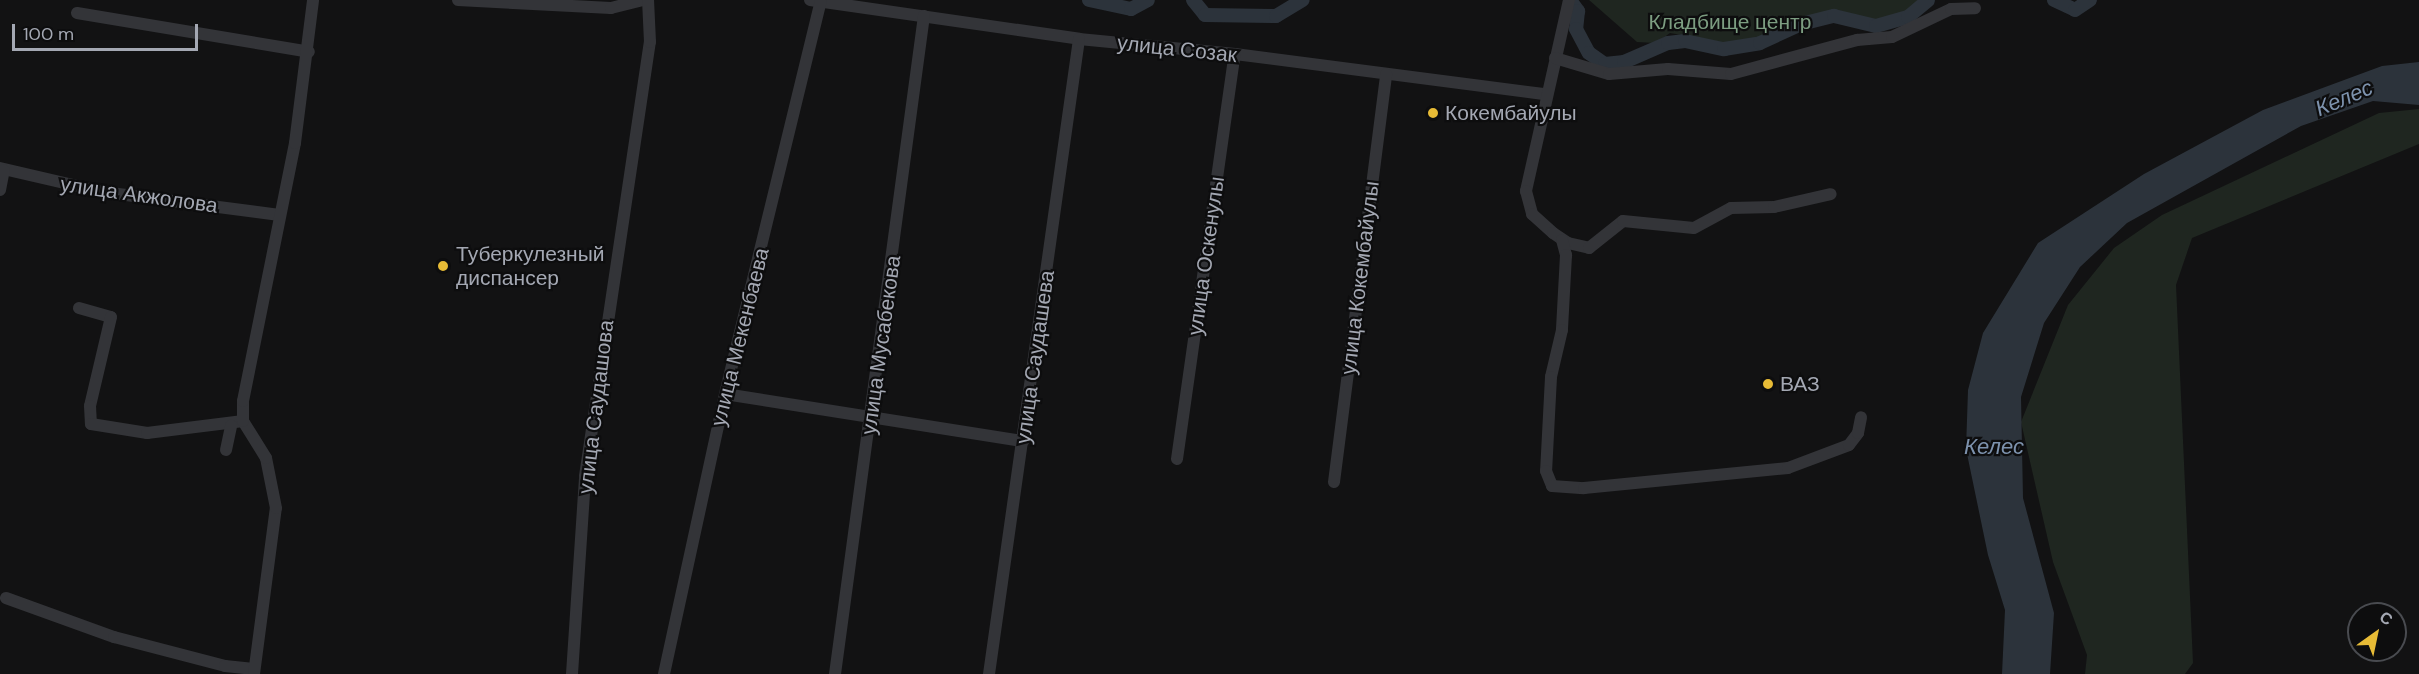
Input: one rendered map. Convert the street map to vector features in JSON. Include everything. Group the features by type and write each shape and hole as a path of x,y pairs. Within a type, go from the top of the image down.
{"street":[{"path":"6,598 114,637 254,672 276,508 266,458 243,422 243,401 309,52 313,0"},
{"path":"458,0 612,8 642,0"},
{"name":"улица Саудашова","path":"572,674 585,476 650,42 648,0"},
{"name":"улица Созак","path":"815,1 839,2 1079,39 1235,54 1545,94"},
{"name":"улица Мекенбаева","path":"664,674 815,1"},
{"path":"1568,5 1545,94 1526,191 1532,214 1562,240 1589,249 1623,221 1694,228 1731,208 1774,207 1831,194"},
{"path":"1555,58 1609,74 1668,69 1731,74 1857,40 1892,37 1951,9 1975,8"},
{"path":"77,13 309,52"},
{"name":"улица Мусабекова","path":"836,674 924,16"},
{"name":"улица Саудашева","path":"988,674 1079,39"},
{"name":"улица Оскенулы","path":"1176,459 1235,54"},
{"name":"улица Кокембайулы","path":"1334,482 1386,74"},
{"path":"0,190 2,169"},
{"name":"улица Акжолова","path":"2,169 104,192 280,215"},
{"path":"1562,240 1566,255 1562,330 1551,378 1546,477 1552,486 1584,488 1788,468 1849,445 1858,433 1861,417"},
{"path":"79,308 111,317 90,406 91,424 147,433 189,425 231,426 243,422"},
{"path":"725,394 1023,441"},
{"path":"226,450 231,426"}],"green space":[{"name":"Кладбище центр","path":"1589,0 1918,0 1905,13 1875,22 1830,13 1738,45 1670,33 1656,43 1637,42"},
{"path":"2419,109 2419,144 2192,238 2176,285 2193,663 2185,674 2085,674 2087,655 2053,562 2021,422 2068,305 2114,248 2162,215 2379,113"}],"water":[{"name":"Келес","path":"2419,62 2419,105 2373,101 2301,126 2127,223 2080,267 2044,323 2021,397 2023,498 2054,613 2050,674 2002,674 2005,610 1988,555 1966,449 1968,390 1983,333 2038,243 2144,174 2263,110 2382,66"}],"waterway":[{"path":"1089,0 1131,9 1148,0"},
{"path":"1193,0 1205,15 1276,16 1303,0"},
{"path":"1570,0 1578,11 1576,29 1589,53 1605,64 1624,62 1668,43 1685,41 1724,49 1760,43 1801,24 1834,16 1876,26 1908,17 1928,0"},
{"path":"2054,0 2075,10 2090,0"}],"place":[{"name":"Кокембайулы","path":"1433,113"},
{"name":"Туберкулезный диспансер","path":"443,266"},
{"name":"ВАЗ","path":"1768,384"}]}
